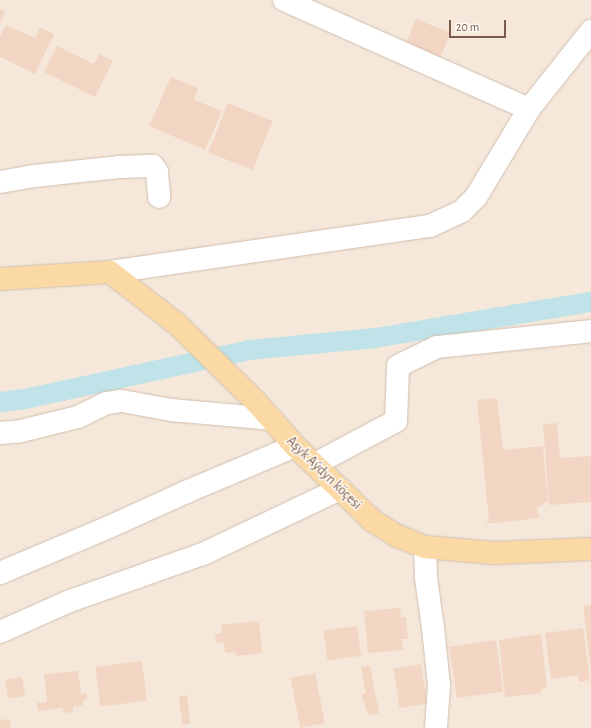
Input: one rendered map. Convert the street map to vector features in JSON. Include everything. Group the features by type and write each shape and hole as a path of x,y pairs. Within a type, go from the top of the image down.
{"main road":[{"path":"0,279 110,272"},
{"name":"Aşyk Aýdyn köçesi","path":"110,272 177,324 256,402 295,446 374,521 395,535 425,547 494,553 591,549"}],"street":[{"path":"284,0 529,109"},
{"path":"110,272 430,226 462,211 476,197 529,109 591,31"},
{"path":"0,182 34,176 120,167 153,166 157,172 159,197"},
{"path":"315,464 396,421 398,366 437,347 591,331"},
{"path":"0,433 21,431 78,417 107,403 122,401 171,410 271,419"},
{"path":"0,573 110,527 186,492 295,446"},
{"path":"0,632 70,601 203,554 340,489"},
{"path":"425,547 426,578 439,685 436,728"}],"shaded area":[{"path":"0,0 591,0 591,728 0,728"}],"building":[{"path":"0,9 5,11 0,23"},
{"path":"416,19 450,33 439,60 405,46"},
{"path":"6,25 35,38 40,27 54,34 35,74 0,57 0,37"},
{"path":"57,46 94,64 100,54 113,61 95,97 44,72"},
{"path":"171,77 198,88 194,100 222,111 205,150 149,126"},
{"path":"228,103 273,121 253,170 208,152"},
{"path":"497,398 503,450 543,446 548,501 537,508 539,518 484,524 489,521 477,400"},
{"path":"557,423 560,458 591,456 591,502 549,505 543,424"},
{"path":"591,605 591,664 590,664 583,606"},
{"path":"400,608 401,617 406,617 408,639 402,639 403,650 368,653 364,611"},
{"path":"259,621 262,653 236,656 236,652 225,653 224,642 216,643 215,634 222,633 221,625"},
{"path":"357,626 361,656 328,660 323,631"},
{"path":"583,628 590,680 579,682 578,675 551,679 545,633"},
{"path":"541,634 547,688 541,689 541,693 505,697 499,640"},
{"path":"496,640 503,691 457,698 449,647"},
{"path":"142,661 147,701 100,706 95,667"},
{"path":"421,664 427,704 400,708 393,668"},
{"path":"370,666 379,713 368,715 361,694 366,693 361,667"},
{"path":"78,671 81,694 87,693 87,700 83,701 83,705 73,707 73,712 63,713 63,708 38,711 37,703 47,702 44,674"},
{"path":"315,673 325,723 300,728 290,678"},
{"path":"22,677 25,696 8,698 5,680"},
{"path":"187,695 190,724 182,725 179,696"},
{"path":"10,719 11,728 0,728 0,720"}],"waterway":[{"path":"0,402 25,399 249,350 375,338 591,302"}]}
